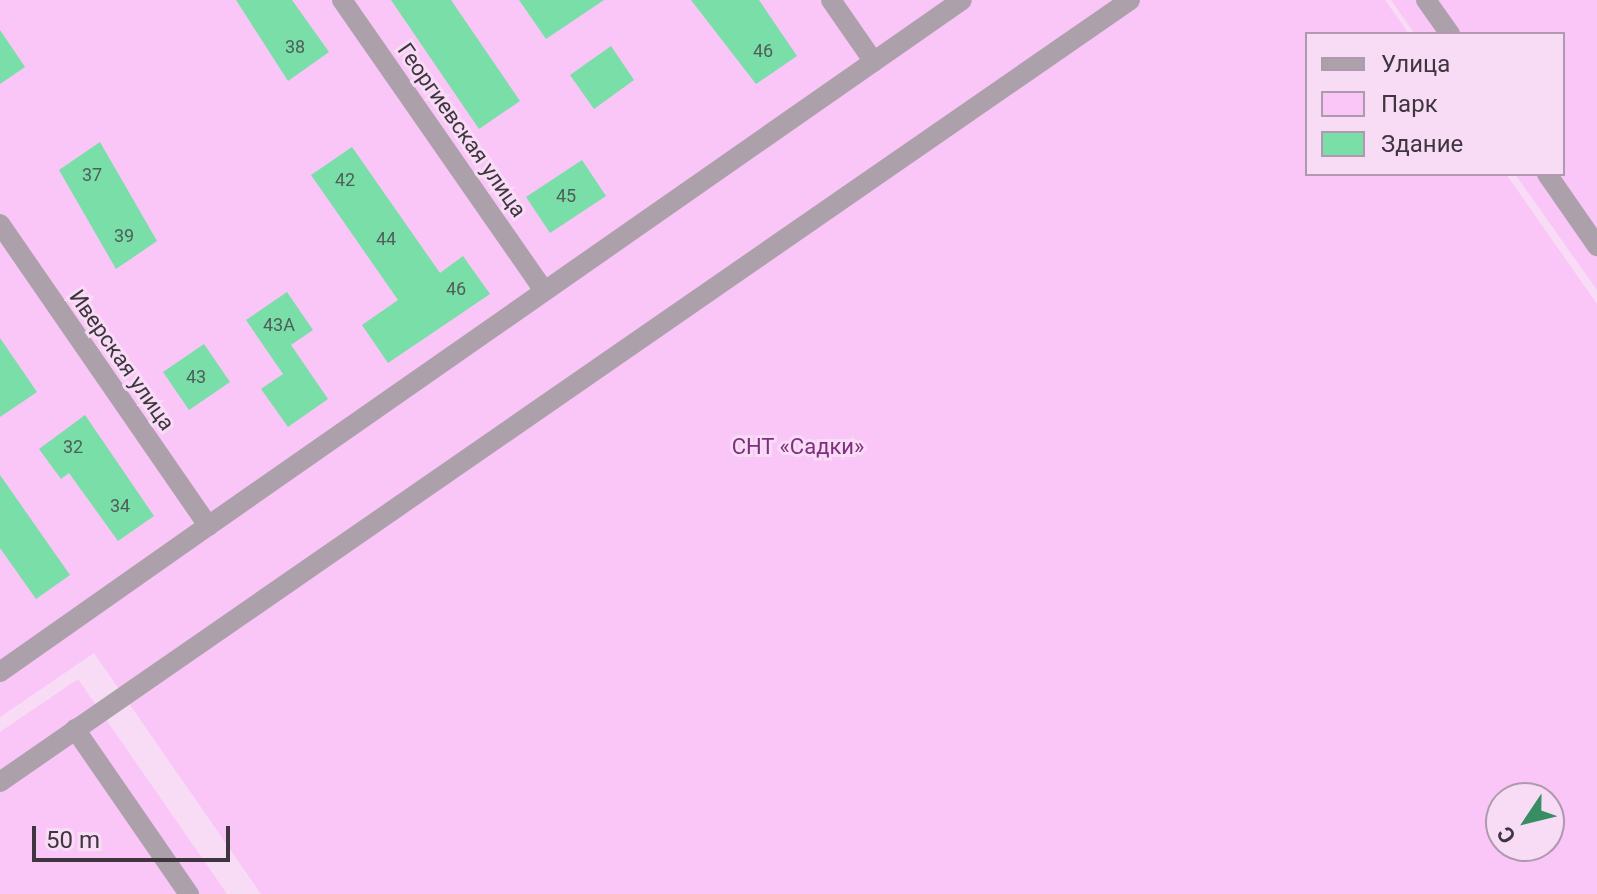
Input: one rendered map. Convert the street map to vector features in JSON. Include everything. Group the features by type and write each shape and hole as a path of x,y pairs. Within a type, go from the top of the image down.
{"street":[{"name":"Георгиевская улица","path":"342,0 543,289"},
{"path":"831,0 874,62"},
{"path":"0,672 543,289 962,0"},
{"path":"0,782 1130,0"},
{"path":"1426,0 1449,32"},
{"path":"1548,176 1597,246"},
{"name":"Иверская улица","path":"0,224 207,524"},
{"path":"75,729 189,894"}],"green space":[{"name":"СНТ «Садки»","path":"0,0 1385,0 1408,32 1305,32 1305,176 1507,176 1597,304 1597,894 261,894 94,653 0,717"},
{"path":"1391,0 1597,0 1597,290 1516,176 1565,176 1565,32 1414,32"},
{"path":"78,679 227,894 0,894 0,732"}],"building":[{"path":"236,0 292,0 329,52 288,81"},
{"path":"391,0 451,0 520,101 479,129"},
{"path":"519,0 604,0 546,39"},
{"path":"691,0 759,0 797,56 756,84"},
{"path":"0,30 25,67 0,84"},
{"path":"611,46 634,80 594,109 570,75"},
{"path":"100,142 157,241 116,269 59,170"},
{"path":"352,147 440,273 463,256 490,294 388,363 362,325 398,300 311,175"},
{"path":"582,160 606,196 550,233 526,197"},
{"path":"287,292 313,330 291,345 328,399 288,427 261,389 283,374 246,320"},
{"path":"0,338 37,392 0,417"},
{"path":"204,344 230,382 189,410 163,372"},
{"path":"85,415 154,516 118,541 69,473 61,479 39,449"},
{"path":"0,475 70,575 36,599 0,548"}]}
